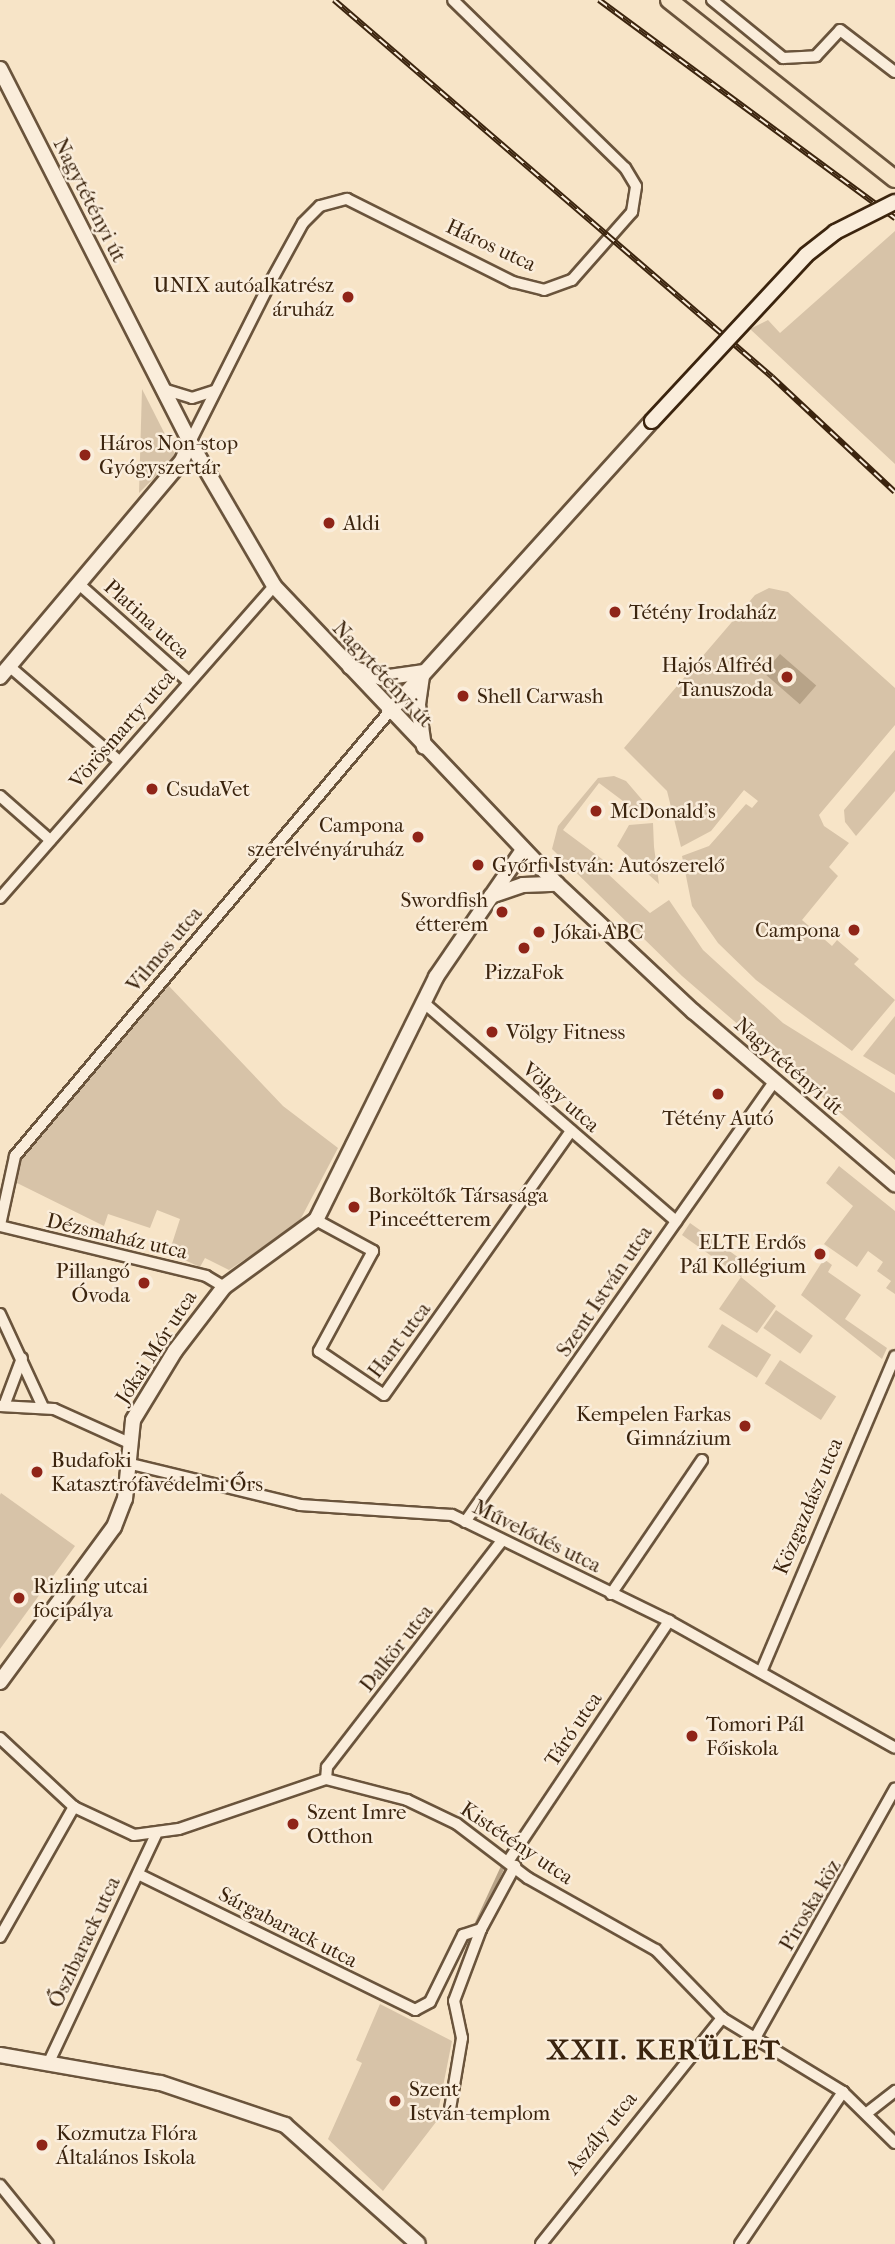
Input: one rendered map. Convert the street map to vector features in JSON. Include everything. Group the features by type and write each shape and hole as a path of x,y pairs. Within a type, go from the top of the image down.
{"main road":[{"path":"669,0 895,179"}],"street":[{"name":"Háros utca","path":"4,671 80,585 182,461 214,391 303,223 326,202 347,198 513,282 544,290 572,280 632,212 636,186 625,168 453,0"},
{"path":"712,0 772,52 796,61 817,56 841,30 895,72"},
{"name":"Nagytétényi út","path":"0,69 190,442 274,586 389,712 557,884 774,1082 895,1185"},
{"path":"389,712 806,255 835,232 895,202"},
{"path":"163,388 192,398 214,391"},
{"name":"Platina utca","path":"80,585 189,682"},
{"name":"Vörösmarty utca","path":"0,898 274,586"},
{"path":"346,666 382,678 423,672"},
{"path":"4,671 119,761"},
{"path":"423,672 417,693 424,747"},
{"name":"Vilmos utca","path":"0,1226 11,1194 15,1156 389,712"},
{"path":"0,796 50,840"},
{"name":"Jókai Mór utca","path":"0,1682 114,1527 125,1499 127,1443 150,1391 224,1287 316,1220 423,1002 523,850"},
{"path":"491,896 514,887 557,884"},
{"name":"Völgy utca","path":"423,1002 676,1220"},
{"name":"Szent István utca","path":"465,1522 774,1082"},
{"name":"Hant utca","path":"316,1220 373,1251 318,1351 384,1395 571,1131"},
{"name":"Dézsmaház utca","path":"0,1226 206,1276 224,1287"},
{"path":"0,1314 43,1407"},
{"name":"Közgazdász utca","path":"761,1672 895,1356"},
{"path":"22,1358 2,1406 43,1407 127,1443"},
{"path":"611,1594 702,1460"},
{"name":"Művelődés utca","path":"128,1463 300,1505 436,1511 465,1522 501,1542 669,1621 895,1748"},
{"name":"Dalkör utca","path":"326,1779 327,1768 501,1542"},
{"name":"Táró utca","path":"450,2109 462,2038 454,2001 481,1929 512,1863 669,1621"},
{"path":"0,1738 74,1807 117,1830 156,1835 326,1779"},
{"name":"Kistétény utca","path":"326,1779 407,1800 457,1824 512,1863 656,1950 722,2018 843,2092 895,2143"},
{"name":"Piroska köz","path":"755,2038 895,1790"},
{"path":"0,1937 74,1807"},
{"name":"Őszibarack utca","path":"48,2064 156,1835"},
{"name":"Sárgabarack utca","path":"138,1874 410,2009 422,2009"},
{"name":"Táró utca","path":"422,2009 463,1935 481,1929"},
{"name":"Aszály utca","path":"541,2244 722,2018"},
{"path":"0,2055 161,2082 285,2125 310,2141 418,2244"},
{"path":"867,2113 895,2091"},
{"path":"740,2244 843,2092"},
{"path":"0,2185 48,2244"}],"shaded area":[{"path":"895,231 895,464 750,329 768,320 780,333"},
{"path":"142,389 176,456 139,493"},
{"path":"769,588 788,592 895,688 895,725 819,815 824,826 849,843 829,867 838,876 802,920 832,946 837,940 859,959 854,964 895,1000 852,1051 756,980 718,943 692,906 682,856 709,846 746,804 752,808 758,801 744,790 711,831 681,847 667,791 624,748 755,595"},
{"path":"780,654 816,685 800,704 764,673"},
{"path":"895,750 895,791 856,836 845,822 844,810"},
{"path":"614,776 626,781 650,809 628,813 620,805 623,801 599,783 563,830 614,868 608,874 650,913 669,900 703,950 783,1023 895,1093 895,1160 682,976 552,849 558,826 598,778"},
{"path":"653,823 659,884 617,846 629,825"},
{"path":"168,985 283,1106 338,1148 298,1224 229,1270 205,1258 200,1267 169,1253 180,1219 157,1210 150,1228 108,1214 104,1226 17,1183 19,1158"},
{"path":"895,1016 895,1075 863,1056"},
{"path":"839,1166 895,1211 895,1294 886,1288 891,1281 877,1271 883,1262 868,1251 857,1267 824,1244 853,1206 826,1183"},
{"path":"690,1223 749,1265 741,1277 682,1235"},
{"path":"824,1259 832,1265 828,1272 861,1295 845,1319 887,1348 882,1359 801,1295"},
{"path":"741,1277 776,1306 757,1333 719,1309"},
{"path":"776,1310 813,1336 800,1354 763,1328"},
{"path":"722,1324 771,1355 757,1378 708,1347"},
{"path":"780,1360 836,1396 821,1420 765,1383"},
{"name":"Rizling utcai focipálya","path":"1,1493 75,1546 0,1649 0,1495"},
{"path":"380,2004 452,2041 436,2122 383,2191 328,2139 362,2063 356,2060"}],"waterway":[{"path":"477,1923 502,1869"}],"railway":[{"path":"334,0 772,377 895,492"},
{"path":"599,0 895,218"}],"place":[{"name":"UNIX autóalkatrész áruház","path":"348,297"},
{"name":"Háros Non-stop Gyógyszertár","path":"85,455"},
{"name":"Aldi","path":"329,523"},
{"name":"Tétény Irodaház","path":"615,612"},
{"name":"Hajós Alfréd Tanuszoda","path":"787,677"},
{"name":"Shell Carwash","path":"463,696"},
{"name":"CsudaVet","path":"152,789"},
{"name":"McDonald's","path":"596,811"},
{"name":"Campona szerelvényáruház","path":"418,837"},
{"name":"Győrfi István: Autószerelő","path":"478,865"},
{"name":"Swordfish étterem","path":"502,912"},
{"name":"Campona","path":"854,930"},
{"name":"Jókai ABC","path":"539,932"},
{"name":"PizzaFok","path":"524,948"},
{"name":"Völgy Fitness","path":"492,1032"},
{"name":"Tétény Autó","path":"718,1094"},
{"name":"Borköltők Társasága Pinceétterem","path":"354,1207"},
{"name":"ELTE Erdős Pál Kollégium","path":"820,1254"},
{"name":"Pillangó Óvoda","path":"144,1283"},
{"name":"Kempelen Farkas Gimnázium","path":"745,1426"},
{"name":"Budafoki Katasztrófavédelmi Őrs","path":"37,1472"},
{"name":"Rizling utcai focipálya","path":"19,1598"},
{"name":"Tomori Pál Főiskola","path":"692,1736"},
{"name":"Szent Imre Otthon","path":"293,1824"},
{"name":"Szent István-templom","path":"395,2101"},
{"name":"Kozmutza Flóra Általános Iskola","path":"42,2145"}],"district":[{"name":"XXII. KERÜLET","path":"664,2050"}]}
